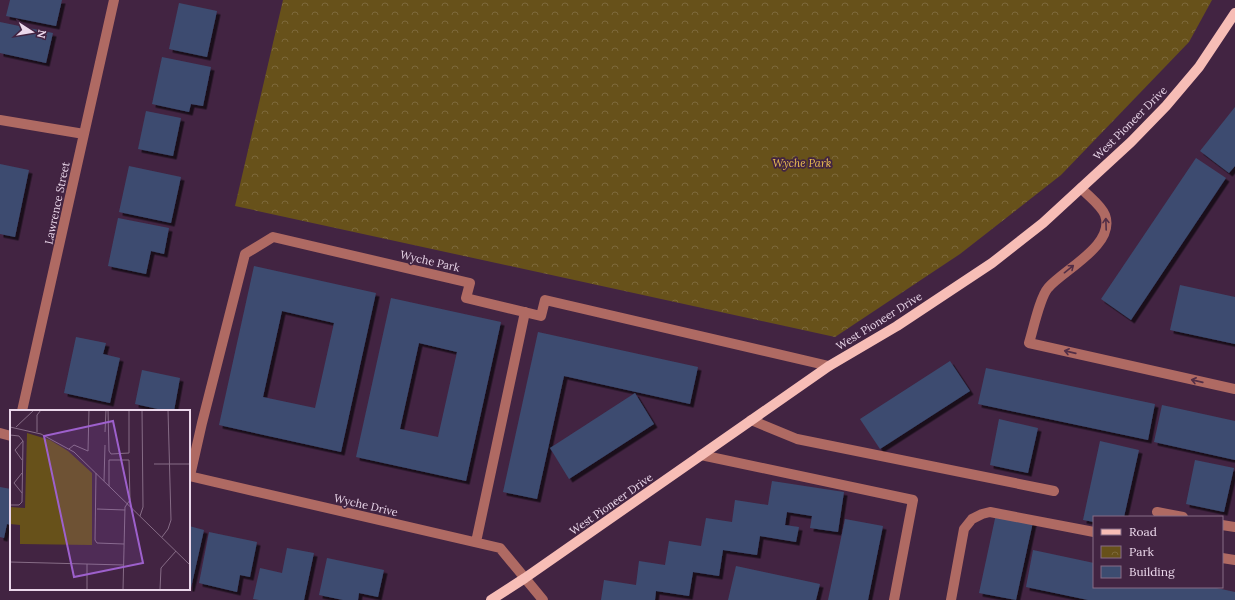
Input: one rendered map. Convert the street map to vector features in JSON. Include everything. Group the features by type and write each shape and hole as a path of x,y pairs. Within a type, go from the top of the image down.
{"main road":[{"name":"West Pioneer Drive","path":"491,600 526,578 829,366 897,326 992,263 1043,223 1131,142 1166,106 1199,67 1235,13"}],"street":[{"name":"Lawrence Street","path":"22,410 114,0"},
{"path":"0,120 84,134"},
{"path":"1081,188 1099,206 1105,215 1106,231 1092,251 1046,289 1029,343 1235,389"},
{"name":"Wyche Park","path":"190,476 245,254 272,237 470,283 466,298 542,316 545,300 829,366"},
{"path":"476,542 525,312"},
{"path":"751,420 797,439 1054,491"},
{"path":"0,433 10,436"},
{"path":"701,455 913,500 894,600"},
{"name":"Wyche Drive","path":"190,476 500,548 543,600"},
{"path":"951,600 964,529 972,519 982,514 990,512 1093,532"},
{"path":"1157,512 1178,516"},
{"path":"1223,525 1235,527"},
{"path":"1223,558 1235,560"}],"green space":[{"name":"Wyche Park","path":"283,0 1212,0 1189,42 1061,175 960,254 835,337 235,206"}],"building":[{"path":"10,0 62,0 56,26 6,16"},
{"path":"179,3 217,11 207,57 169,49"},
{"path":"0,22 53,33 46,63 0,53"},
{"path":"162,57 211,67 203,106 191,104 189,112 152,104"},
{"path":"1235,107 1235,166 1229,173 1200,151"},
{"path":"146,111 181,118 173,156 138,149"},
{"path":"1196,158 1226,178 1131,320 1101,299"},
{"path":"0,164 29,170 15,237 0,234"},
{"path":"129,166 181,177 171,223 119,212"},
{"path":"118,218 169,228 164,254 151,251 146,274 108,266"},
{"path":"254,266 376,293 341,452 219,425","holes":["282,311 334,323 315,408 263,397"]},
{"path":"1180,285 1235,297 1235,344 1170,330"},
{"path":"391,298 501,322 466,481 356,457","holes":["419,343 457,352 438,437 400,429"]},
{"path":"538,332 698,367 690,404 564,376 537,499 503,492"},
{"path":"76,337 106,343 103,354 120,358 110,403 64,393"},
{"path":"950,361 970,391 880,449 860,419"},
{"path":"986,368 1155,404 1148,440 978,404"},
{"path":"142,370 180,378 174,410 162,410 135,404"},
{"path":"635,393 654,424 569,479 550,448"},
{"path":"1162,405 1235,421 1235,460 1154,442"},
{"path":"999,419 1038,428 1028,473 990,465"},
{"path":"1100,441 1139,450 1124,516 1093,516 1093,522 1083,520"},
{"path":"1195,460 1234,468 1224,512 1186,504"},
{"path":"772,481 844,492 838,532 810,528 812,516 787,512 785,525 799,527 796,542 760,536 757,555 723,550 719,576 693,572 689,596 656,591 655,600 601,600 604,580 636,585 639,561 665,565 669,541 701,546 706,518 732,522 735,500 768,505"},
{"path":"0,487 10,489 10,525 7,524 4,538 0,537"},
{"path":"996,514 1033,522 1016,600 979,593"},
{"path":"845,519 883,526 868,600 828,600"},
{"path":"190,526 204,530 190,588"},
{"path":"209,532 257,542 250,577 240,575 237,592 199,583"},
{"path":"287,548 314,553 304,600 253,599 260,568 282,573"},
{"path":"1033,550 1093,563 1093,588 1217,588 1235,592 1235,600 1088,600 1026,587"},
{"path":"327,558 384,570 378,597 359,593 358,600 343,600 319,595"},
{"path":"736,566 820,584 816,600 728,600"}]}
